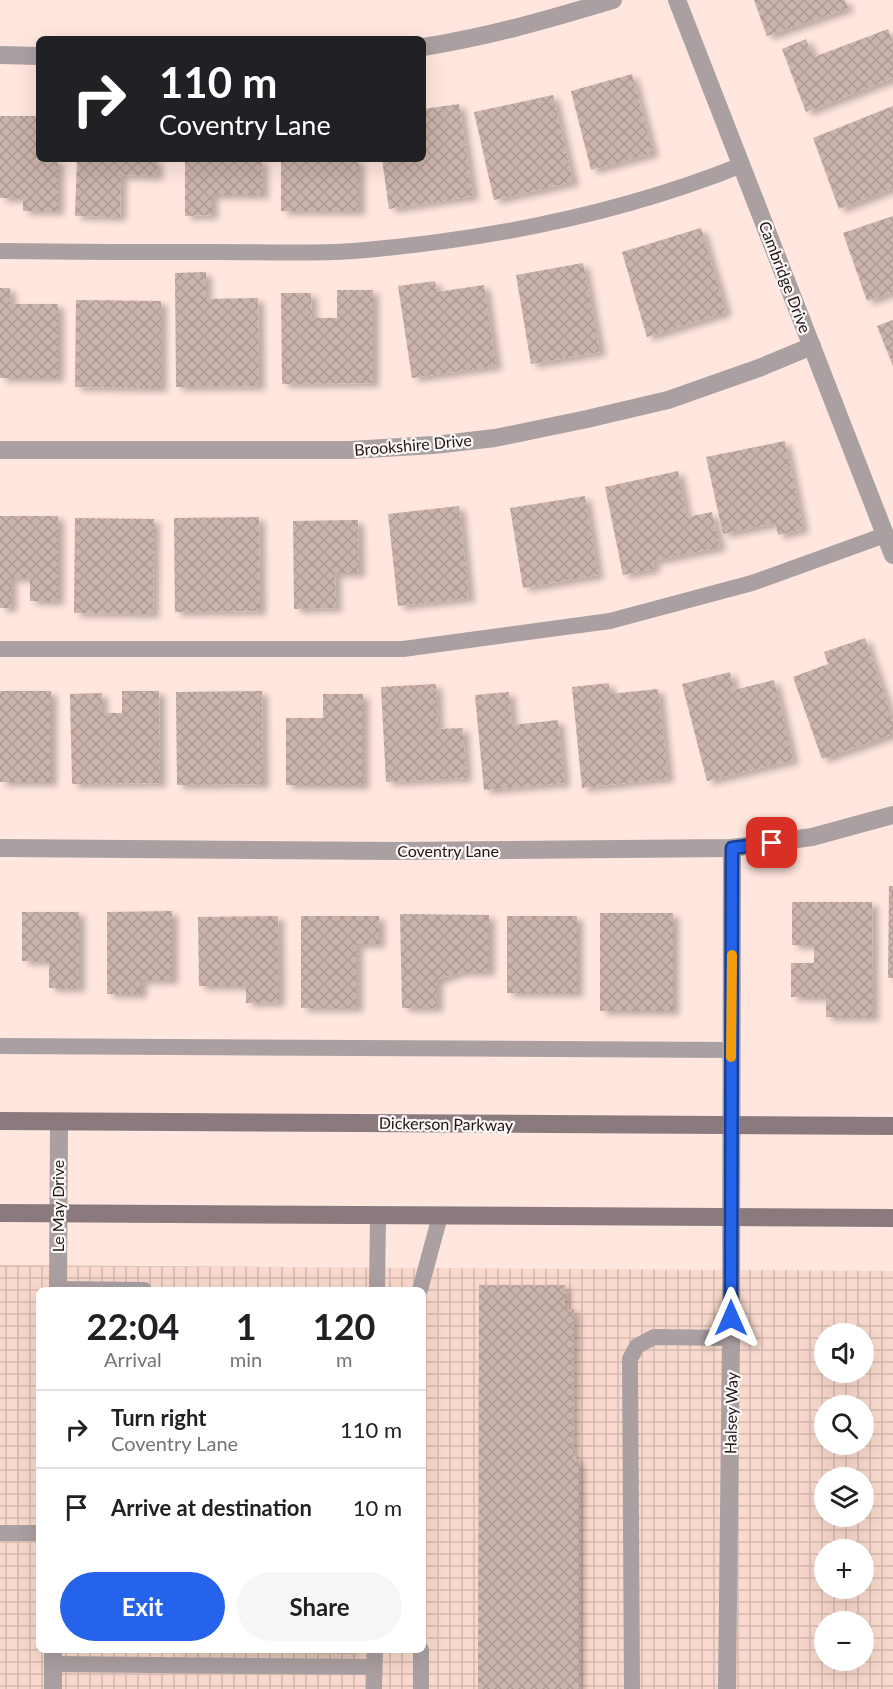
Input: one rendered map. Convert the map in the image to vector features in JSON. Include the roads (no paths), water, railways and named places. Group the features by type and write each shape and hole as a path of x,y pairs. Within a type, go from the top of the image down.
{"main road":[{"name":"Dickerson Parkway","path":"0,1121 893,1126"},
{"path":"0,1213 893,1218"}],"street":[{"path":"426,46 536,24 613,0"},
{"name":"Cambridge Drive","path":"678,0 893,555"},
{"path":"0,55 36,56"},
{"name":"Brookshire Drive","path":"0,450 350,450 434,445 495,438 668,400 759,368 812,346"},
{"name":"Coventry Lane","path":"0,848 398,851 732,848 812,837 893,815"},
{"name":"Halsey Way","path":"728,1689 732,848"},
{"name":"Le May Drive","path":"58,1287 59,1122"},
{"path":"53,1657 53,1689"}],"lane":[{"path":"0,251 307,252 351,251 424,244 481,237 556,223 699,182 742,165"},
{"path":"0,650 403,649 610,621 752,583 885,535"},
{"path":"0,1046 731,1050"},
{"path":"377,1287 378,1216"},
{"path":"421,1287 440,1216"},
{"path":"632,1689 630,1359 637,1346 654,1336 731,1338"},
{"path":"0,1533 36,1533"},
{"path":"421,1653 421,1689"},
{"path":"53,1657 374,1658 374,1689"}]}
